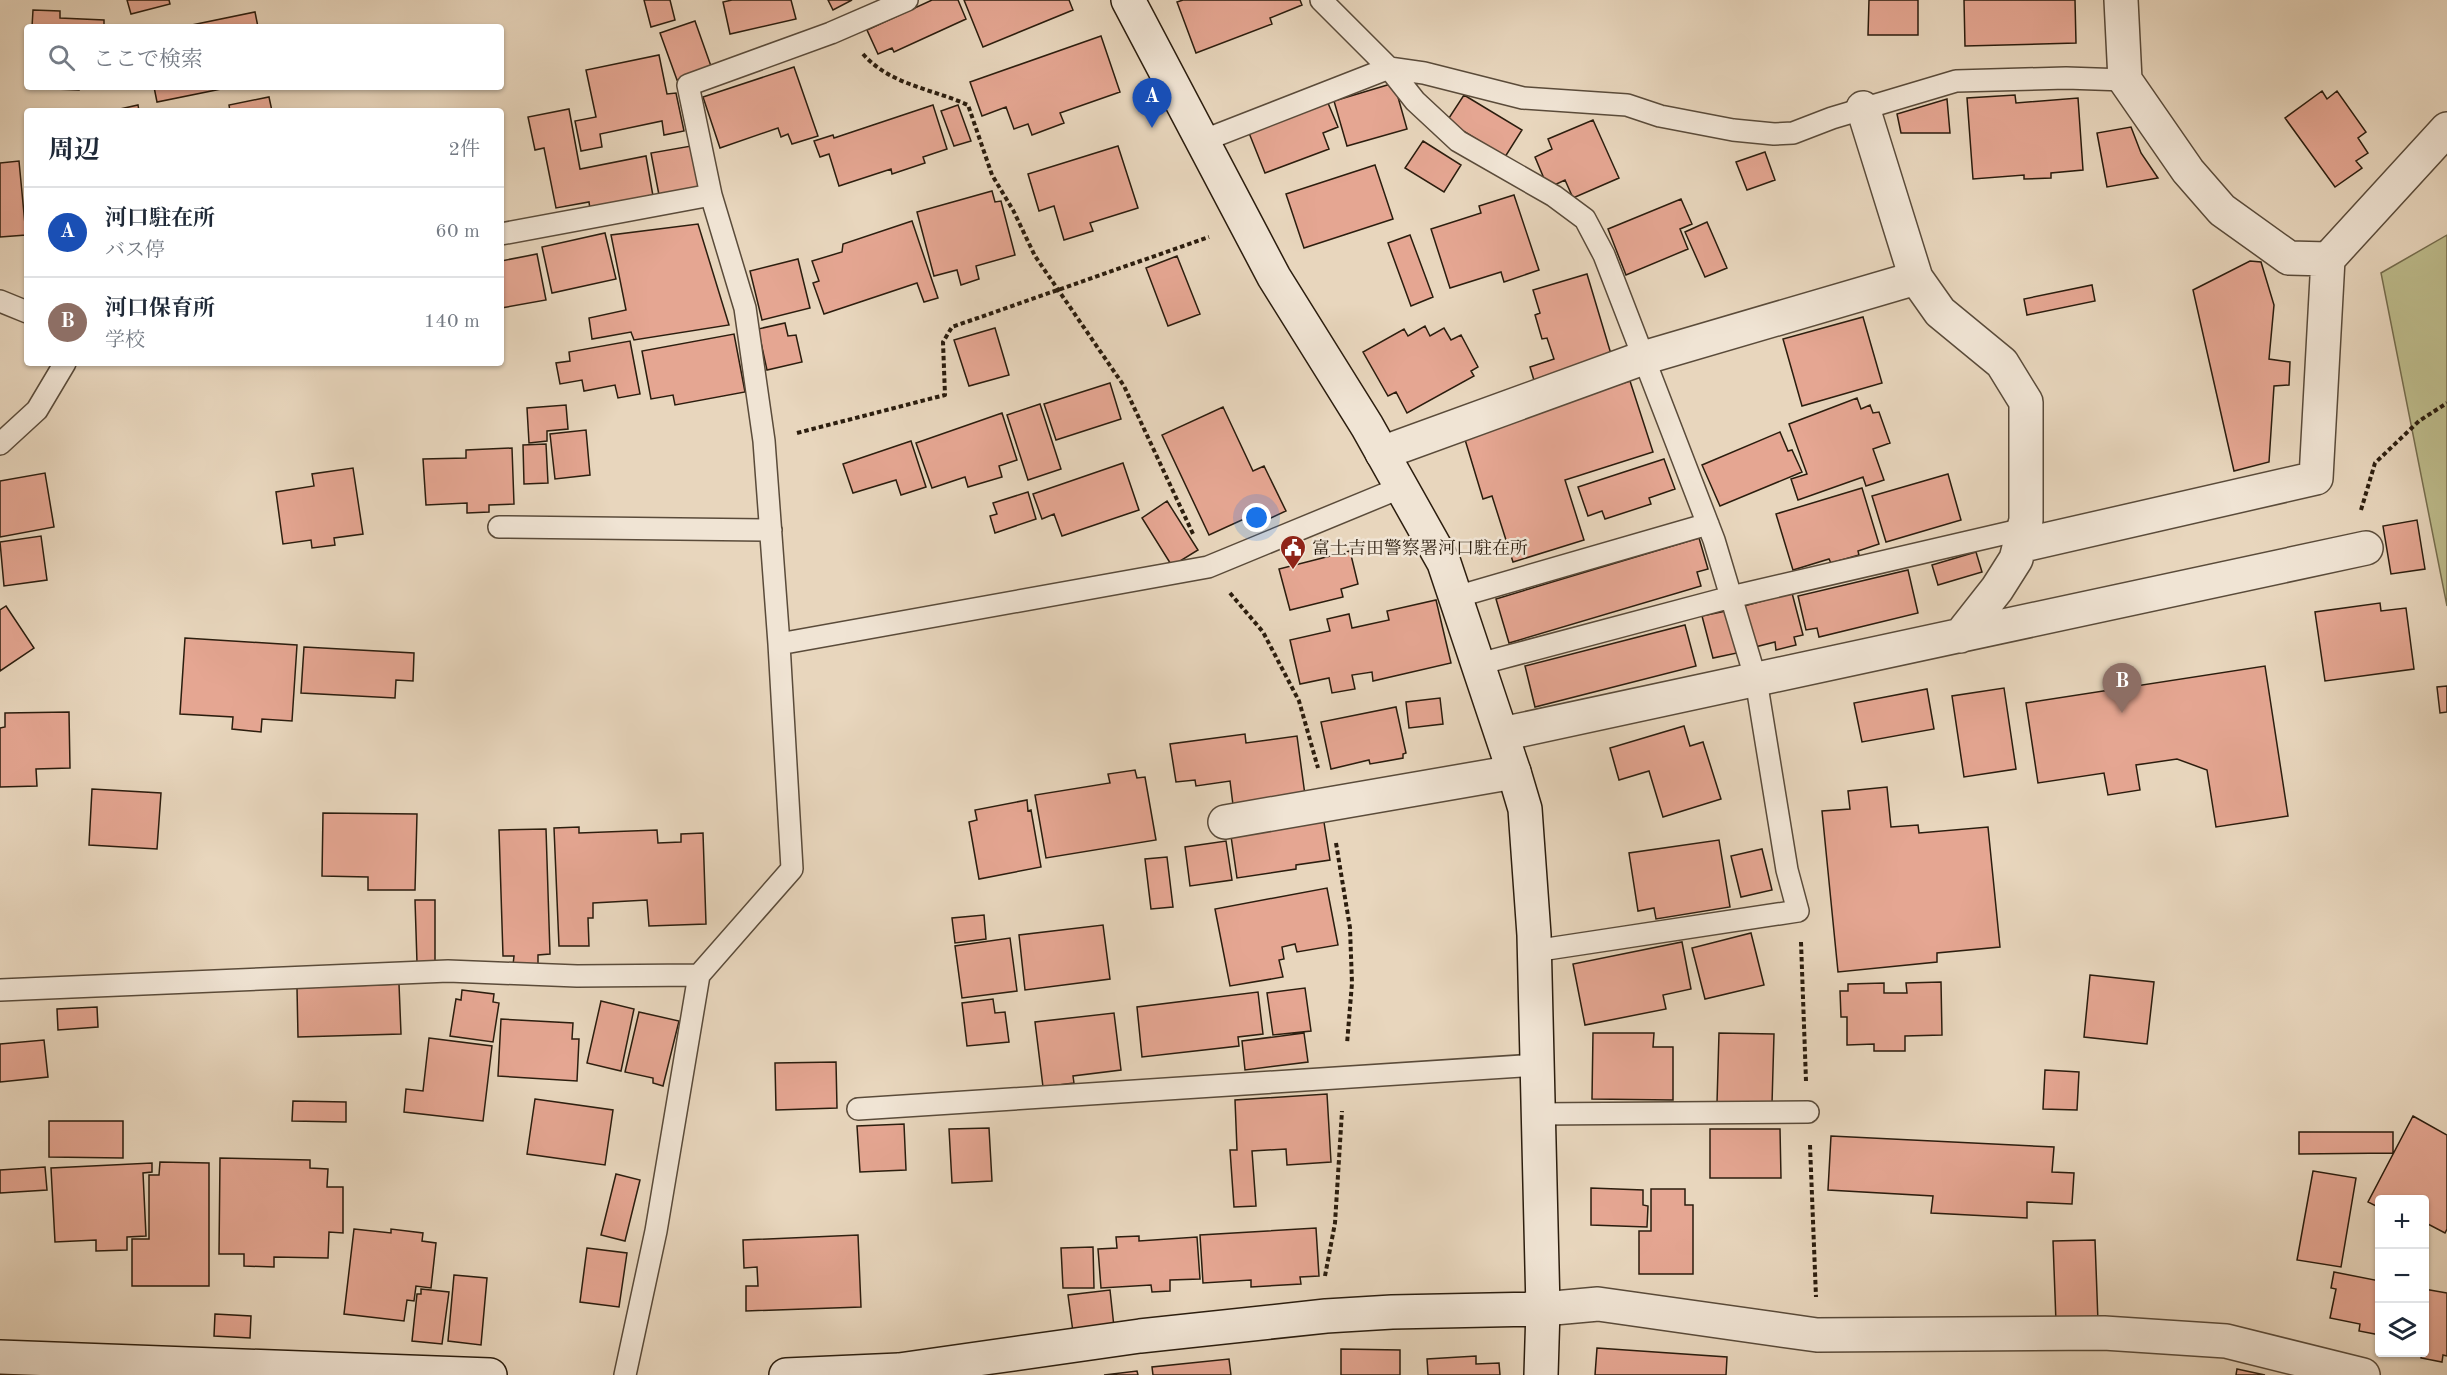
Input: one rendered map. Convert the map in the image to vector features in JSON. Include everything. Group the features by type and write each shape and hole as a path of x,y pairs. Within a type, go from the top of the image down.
{"street":[{"path":"1128,0 1274,277 1382,453 1444,563 1514,772 1525,809 1534,951 1536,1114 1543,1309 1541,1375"},
{"path":"2121,0 2125,80 2188,171 2222,210 2289,258 2328,260"},
{"path":"1863,108 1916,278 1940,312 2002,363 2026,402 2026,520 2016,559 1960,636"},
{"path":"2021,538 2316,478 2328,260 2447,129"},
{"path":"1382,453 1643,357 1916,278"},
{"path":"1502,734 2362,549"},
{"path":"1225,822 1514,772"},
{"path":"786,1375 899,1370 1140,1336 1326,1316 1392,1312 1543,1309 1598,1304 1817,1335 2104,1334 2226,1341 2363,1375"},
{"path":"0,1357 379,1369 490,1375"}],"lane":[{"path":"625,1375 656,1231 699,975 792,869 764,441 745,308 711,195 688,84 840,29 907,0"},
{"path":"1321,0 1389,68 1415,101 1458,141 1554,196 1585,219 1604,255 1708,524 1756,680 1787,870 1798,911 1534,951"},
{"path":"1202,141 1389,68 1424,73 1523,98 1627,105 1660,116 1733,130 1774,134 1794,133 1863,108 1956,81 2066,78 2125,80"},
{"path":"504,233 711,195"},
{"path":"0,301 24,311"},
{"path":"0,444 38,410 63,366"},
{"path":"779,644 1208,567 1402,487"},
{"path":"1456,597 1708,524"},
{"path":"499,527 771,530"},
{"path":"1479,664 1731,597 2021,538"},
{"path":"0,990 448,971 577,976 699,975"},
{"path":"858,1109 1536,1065"},
{"path":"1536,1114 1808,1112"}],"path":[{"path":"840,29 871,64 914,88 935,92 968,105 992,175 1013,210 1035,256 1060,289 1124,386 1208,567 1263,632 1299,702 1329,805 1350,928 1352,983 1335,1223 1325,1276 1326,1316"},
{"path":"764,441 945,396 943,342 952,327 1246,224"},
{"path":"2362,549 2354,531 2375,463 2419,421 2447,403"}],"shaded area":[{"path":"2447,235 2447,606 2381,273"}],"building":[{"path":"127,0 169,0 170,4 131,14"},
{"path":"644,0 670,0 675,20 651,27"},
{"path":"791,0 796,19 730,34 723,2"},
{"path":"828,0 852,0 833,10"},
{"path":"932,0 958,0 966,19 894,52 892,48 878,54 867,30"},
{"path":"964,0 1069,0 1073,10 983,47"},
{"path":"1183,0 1300,0 1302,5 1270,18 1272,24 1196,53 1177,2"},
{"path":"1869,0 1918,0 1918,35 1868,35"},
{"path":"1964,0 2075,0 2076,43 1965,46"},
{"path":"33,10 60,11 60,18 104,20 104,24 32,24"},
{"path":"255,12 257,24 197,24"},
{"path":"695,21 712,69 677,80 660,33"},
{"path":"1101,36 1120,92 1060,113 1064,123 1032,135 1028,124 1014,129 1006,107 982,116 970,82"},
{"path":"659,55 667,94 676,93 684,131 664,135 662,121 600,134 602,147 581,151 575,121 596,117 586,70"},
{"path":"794,67 818,136 792,144 788,134 781,137 778,128 720,148 703,97"},
{"path":"1394,83 1407,129 1347,146 1334,101"},
{"path":"155,90 216,90 157,102"},
{"path":"2322,91 2327,99 2337,91 2366,132 2358,138 2368,153 2356,161 2362,168 2335,187 2285,118"},
{"path":"1464,95 1522,130 1505,157 1447,121"},
{"path":"2015,95 2016,103 2078,98 2083,170 2051,173 2051,178 2024,179 2024,175 1973,179 1967,98"},
{"path":"269,97 271,108 230,108 229,105"},
{"path":"1947,99 1950,133 1901,133 1897,114"},
{"path":"1328,103 1338,127 1323,133 1329,149 1265,173 1249,133"},
{"path":"933,105 947,149 923,157 925,163 892,174 891,169 839,186 829,154 820,157 814,141 833,135 834,138"},
{"path":"958,105 971,141 954,146 941,111"},
{"path":"569,109 580,169 646,156 653,196 590,209 589,202 556,208 544,148 535,150 528,117"},
{"path":"1593,120 1619,178 1573,198 1565,180 1548,188 1535,157 1552,149 1548,139"},
{"path":"2131,127 2141,153 2158,178 2107,187 2097,133"},
{"path":"1423,141 1461,165 1444,192 1405,168"},
{"path":"691,146 699,187 659,195 651,153"},
{"path":"1118,146 1138,208 1090,223 1093,231 1064,240 1054,206 1039,211 1028,174"},
{"path":"1765,152 1775,180 1747,190 1736,162"},
{"path":"19,161 24,235 0,237 0,163"},
{"path":"1375,165 1393,219 1304,248 1286,194"},
{"path":"992,191 995,202 1001,201 1015,255 976,266 979,279 961,285 957,270 934,276 917,212"},
{"path":"1514,195 1539,270 1504,282 1501,272 1450,288 1431,229 1481,213 1479,206"},
{"path":"1681,199 1692,224 1680,229 1688,249 1626,275 1608,229"},
{"path":"912,221 938,298 924,302 917,283 824,314 813,283 819,281 812,261 842,252 843,244"},
{"path":"1707,222 1727,268 1705,277 1685,232"},
{"path":"698,224 729,325 634,340 631,332 592,339 589,318 626,310 611,235"},
{"path":"605,233 616,279 552,293 542,247"},
{"path":"1410,235 1433,297 1411,306 1388,243"},
{"path":"537,254 546,300 504,307 504,260"},
{"path":"1177,256 1200,314 1168,326 1146,268"},
{"path":"798,259 810,308 762,320 750,271"},
{"path":"2250,261 2261,262 2274,305 2269,359 2290,362 2289,385 2274,386 2269,462 2234,471 2193,290"},
{"path":"1587,274 1614,364 1536,387 1530,367 1554,359 1547,338 1542,339 1535,315 1540,313 1533,290"},
{"path":"2092,285 2095,301 2027,315 2024,299"},
{"path":"1863,317 1882,383 1802,406 1783,339"},
{"path":"785,323 788,336 796,335 802,362 767,370 758,329"},
{"path":"1425,326 1430,336 1444,328 1451,340 1461,335 1478,367 1471,371 1474,376 1407,413 1396,392 1388,396 1363,352 1404,329 1408,336"},
{"path":"995,328 1009,375 969,386 954,340"},
{"path":"734,334 745,392 675,405 673,395 651,399 642,351"},
{"path":"630,341 640,394 618,398 615,385 584,391 582,380 560,384 556,363 570,361 569,352"},
{"path":"1630,381 1653,452 1565,480 1584,540 1513,562 1492,496 1483,499 1463,433"},
{"path":"1110,383 1121,419 1056,440 1044,404"},
{"path":"1857,398 1861,409 1870,405 1873,413 1879,412 1890,443 1873,449 1884,480 1866,486 1863,477 1798,500 1791,479 1807,474 1789,424"},
{"path":"1040,404 1061,469 1028,480 1007,415"},
{"path":"566,405 568,429 547,431 547,441 529,443 527,408"},
{"path":"1223,407 1253,471 1264,466 1286,511 1249,528 1244,519 1209,535 1162,435"},
{"path":"1002,413 1017,460 999,466 1002,477 968,487 965,477 932,488 916,443"},
{"path":"586,430 590,475 555,479 550,434"},
{"path":"1780,432 1788,451 1792,450 1802,472 1720,506 1702,465"},
{"path":"911,441 926,487 901,495 896,480 853,493 843,464"},
{"path":"546,444 548,483 524,484 523,445"},
{"path":"512,448 514,504 489,505 489,512 467,513 467,503 426,505 423,459 466,458 466,450"},
{"path":"1664,459 1675,489 1649,498 1651,504 1605,519 1602,511 1588,516 1578,487"},
{"path":"1123,463 1139,510 1062,536 1054,514 1042,519 1033,494"},
{"path":"353,468 363,534 334,538 335,545 312,548 311,540 283,544 276,492 314,486 312,474"},
{"path":"45,473 54,527 0,537 0,481"},
{"path":"1948,474 1961,520 1886,542 1872,496"},
{"path":"1862,488 1879,544 1858,551 1859,555 1831,563 1829,559 1793,570 1776,514"},
{"path":"1028,492 1036,519 995,533 990,516 997,514 993,503"},
{"path":"1167,501 1198,550 1172,566 1142,518"},
{"path":"2417,520 2425,569 2391,574 2383,526"},
{"path":"41,536 47,580 4,586 0,542"},
{"path":"1699,538 1708,569 1697,572 1701,586 1509,643 1496,599"},
{"path":"1350,551 1358,584 1341,589 1343,597 1290,610 1279,569"},
{"path":"1976,552 1982,572 1938,585 1932,565"},
{"path":"1908,570 1918,613 1819,637 1817,628 1806,630 1798,596"},
{"path":"1792,593 1803,635 1794,637 1796,645 1776,650 1775,642 1755,647 1744,606"},
{"path":"1436,600 1451,663 1373,681 1372,672 1352,675 1355,689 1332,693 1329,678 1300,684 1290,640 1330,631 1327,619 1349,614 1352,628 1389,620 1387,611"},
{"path":"2380,603 2381,611 2406,608 2414,669 2325,681 2315,612"},
{"path":"6,606 34,648 0,671 0,610"},
{"path":"1726,611 1737,653 1713,658 1702,616"},
{"path":"1685,625 1696,666 1535,707 1525,666"},
{"path":"185,638 297,645 292,721 262,719 261,732 232,729 233,717 180,714"},
{"path":"304,647 414,653 413,681 396,680 395,698 301,693"},
{"path":"2265,666 2288,816 2216,827 2207,770 2177,759 2136,765 2140,790 2108,795 2104,773 2038,783 2026,703"},
{"path":"2447,686 2447,712 2440,713 2437,687"},
{"path":"2004,688 2016,769 1964,777 1952,696"},
{"path":"1927,689 1934,729 1862,742 1854,703"},
{"path":"1440,698 1443,724 1409,728 1406,702"},
{"path":"1396,707 1406,753 1403,754 1403,758 1370,764 1369,760 1331,769 1321,722"},
{"path":"69,712 70,768 36,769 37,786 0,787 0,728 5,727 5,713"},
{"path":"1684,726 1690,746 1703,742 1721,799 1663,817 1649,771 1619,780 1610,748"},
{"path":"1245,734 1246,743 1297,736 1305,795 1233,805 1230,781 1196,786 1195,780 1176,782 1170,744"},
{"path":"1135,770 1137,778 1145,777 1156,840 1046,858 1035,795 1110,783 1108,774"},
{"path":"1887,787 1891,827 1918,825 1919,833 1988,827 2000,947 1937,953 1937,962 1838,972 1822,811 1850,809 1848,791"},
{"path":"92,789 161,793 157,849 89,845"},
{"path":"1027,800 1028,811 1031,810 1041,867 979,879 969,822 977,820 975,810"},
{"path":"323,813 417,814 415,890 368,890 368,877 322,876"},
{"path":"1323,816 1330,860 1296,865 1296,869 1237,878 1230,829"},
{"path":"579,827 579,833 657,830 658,843 681,842 681,834 703,833 706,924 649,926 647,900 593,903 593,918 588,918 589,946 559,946 554,828"},
{"path":"546,829 550,954 538,955 538,965 513,965 514,956 503,956 499,830"},
{"path":"1719,840 1730,907 1656,919 1654,908 1638,911 1629,853"},
{"path":"1226,841 1232,880 1190,886 1185,847"},
{"path":"1762,849 1772,890 1741,897 1731,856"},
{"path":"1167,857 1173,907 1151,909 1145,859"},
{"path":"1327,888 1338,945 1297,952 1295,944 1282,947 1284,959 1279,960 1283,977 1230,986 1215,909"},
{"path":"415,900 435,900 435,962 417,963"},
{"path":"984,915 986,939 955,943 952,918"},
{"path":"1103,925 1110,979 1025,990 1019,935"},
{"path":"1751,933 1764,985 1705,999 1692,948"},
{"path":"1010,938 1017,991 962,998 955,946"},
{"path":"1682,942 1691,989 1663,995 1666,1009 1585,1025 1573,964"},
{"path":"2090,975 2154,982 2147,1044 2084,1037"},
{"path":"1941,982 1942,1035 1905,1036 1905,1051 1874,1051 1874,1044 1847,1045 1847,1017 1841,1017 1840,991 1848,991 1848,984 1884,983 1884,993 1907,993 1906,983"},
{"path":"399,984 401,1034 298,1037 297,988"},
{"path":"1305,988 1311,1031 1273,1035 1267,993"},
{"path":"462,990 494,994 493,1002 499,1003 493,1042 450,1036 456,999 461,1000"},
{"path":"1258,992 1263,1034 1238,1037 1239,1046 1142,1057 1137,1007"},
{"path":"993,999 995,1013 1005,1012 1009,1042 967,1046 962,1003"},
{"path":"601,1001 634,1009 621,1071 587,1063"},
{"path":"97,1007 98,1027 58,1030 57,1009"},
{"path":"639,1012 679,1021 663,1086 653,1083 653,1078 625,1072"},
{"path":"1114,1013 1121,1070 1073,1076 1074,1083 1043,1087 1035,1022"},
{"path":"501,1019 573,1023 572,1039 579,1039 577,1081 498,1076"},
{"path":"1304,1033 1308,1062 1245,1070 1242,1041"},
{"path":"1593,1033 1654,1033 1653,1047 1673,1047 1673,1100 1592,1099"},
{"path":"1719,1033 1774,1034 1772,1104 1717,1103"},
{"path":"429,1038 492,1046 483,1121 404,1112 406,1089 423,1091"},
{"path":"44,1040 48,1077 0,1082 0,1044"},
{"path":"836,1062 837,1108 776,1110 775,1063"},
{"path":"2045,1070 2079,1072 2077,1110 2043,1109"},
{"path":"1327,1094 1331,1162 1287,1165 1286,1149 1252,1151 1256,1206 1234,1207 1230,1150 1237,1150 1235,1100"},
{"path":"535,1099 613,1110 605,1165 527,1154"},
{"path":"293,1101 346,1102 346,1122 292,1121"},
{"path":"2413,1116 2447,1135 2447,1229 2445,1233 2429,1225 2429,1195 2375,1195 2375,1206 2368,1202"},
{"path":"49,1121 123,1121 123,1158 49,1157"},
{"path":"904,1124 906,1170 860,1172 857,1126"},
{"path":"989,1128 992,1181 952,1183 949,1129"},
{"path":"1710,1129 1780,1129 1781,1178 1710,1178"},
{"path":"2299,1132 2393,1132 2393,1153 2299,1154"},
{"path":"1831,1136 2054,1147 2052,1172 2074,1173 2072,1204 2027,1202 2027,1218 1931,1213 1933,1196 1828,1190"},
{"path":"220,1158 310,1160 310,1168 328,1169 327,1187 343,1187 343,1233 329,1232 328,1258 274,1257 274,1267 244,1266 244,1254 219,1254"},
{"path":"160,1162 209,1163 209,1286 132,1286 132,1239 149,1239 149,1175 159,1175"},
{"path":"152,1163 152,1172 143,1173 146,1236 127,1237 127,1250 96,1251 96,1240 55,1242 51,1168"},
{"path":"45,1167 47,1190 0,1193 0,1170"},
{"path":"2313,1171 2356,1178 2341,1267 2297,1260"},
{"path":"616,1174 640,1180 625,1241 601,1235"},
{"path":"1591,1188 1643,1190 1643,1205 1648,1206 1647,1227 1591,1225"},
{"path":"1651,1189 1685,1189 1685,1205 1693,1205 1693,1274 1639,1274 1639,1231 1651,1231"},
{"path":"1316,1228 1319,1276 1300,1277 1301,1284 1251,1287 1251,1280 1203,1283 1200,1235"},
{"path":"354,1229 391,1233 391,1229 423,1233 422,1241 436,1243 431,1288 416,1286 414,1301 407,1300 404,1321 344,1314"},
{"path":"858,1235 861,1307 746,1311 746,1286 758,1286 757,1267 744,1268 743,1240"},
{"path":"1139,1236 1139,1241 1197,1237 1200,1279 1170,1280 1170,1291 1152,1292 1151,1285 1101,1288 1098,1249 1117,1248 1116,1237"},
{"path":"2095,1240 2098,1322 2056,1323 2053,1241"},
{"path":"1093,1247 1094,1288 1063,1288 1061,1248"},
{"path":"587,1248 627,1253 619,1307 580,1302"},
{"path":"2334,1272 2375,1280 2375,1334 2359,1331 2360,1324 2330,1318 2336,1289 2331,1288"},
{"path":"454,1275 487,1278 481,1345 448,1341"},
{"path":"421,1289 449,1292 442,1344 412,1341 417,1294 421,1294"},
{"path":"1110,1290 1114,1327 1073,1332 1068,1295"},
{"path":"2429,1290 2447,1293 2447,1356 2443,1355 2442,1362 2421,1358 2429,1357"},
{"path":"215,1314 251,1316 250,1338 214,1336"},
{"path":"1597,1348 1727,1357 1726,1375 1595,1375"},
{"path":"1341,1349 1400,1350 1400,1375 1341,1375"},
{"path":"1476,1356 1476,1364 1499,1363 1500,1375 1428,1375 1427,1359"},
{"path":"1229,1359 1231,1375 1153,1375 1152,1367"},
{"path":"2237,1369 2265,1375 2236,1375"},
{"path":"1137,1371 1138,1375 1104,1375"}],"place":[{"name":"河口駐在所","path":"1152,128"},
{"name":"富士吉田警察署河口駐在所","path":"1293,571"},
{"name":"河口保育所","path":"2122,713"}]}
